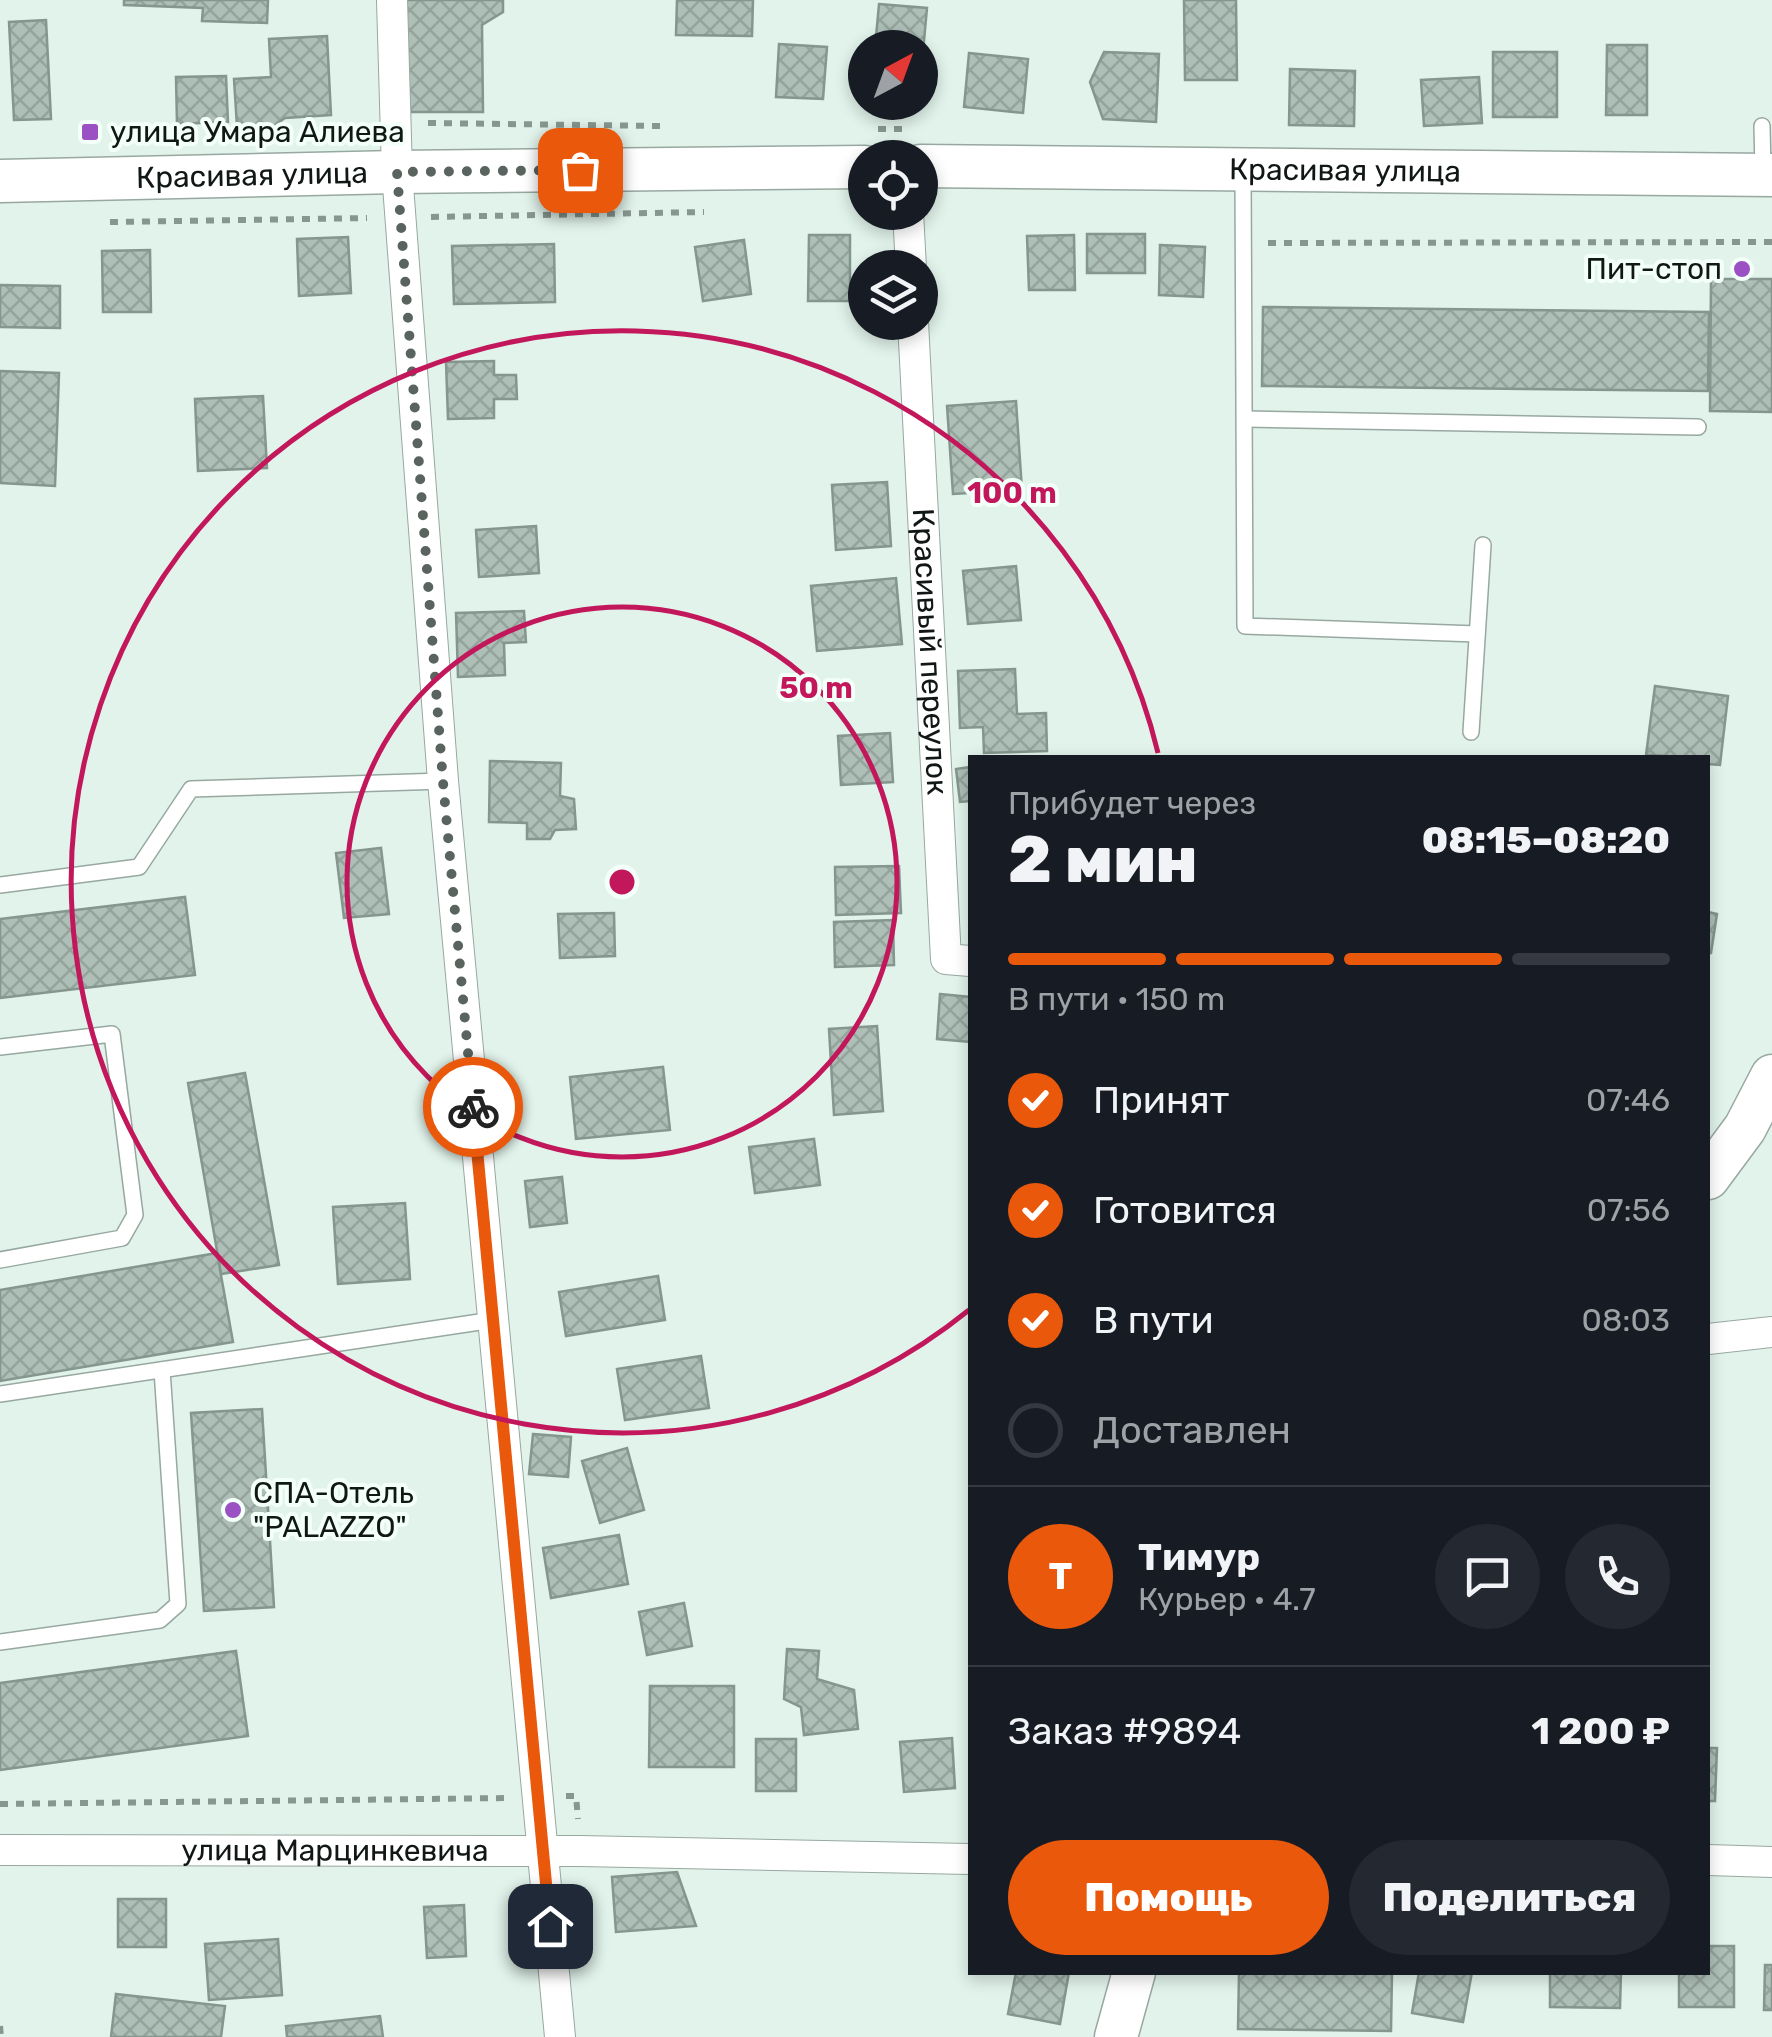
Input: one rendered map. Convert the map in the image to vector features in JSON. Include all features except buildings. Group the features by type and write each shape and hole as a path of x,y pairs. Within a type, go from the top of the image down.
{"main road":[{"name":"Красивая улица","path":"938,166 1768,175"},
{"name":"Красивая улица","path":"0,180 848,167"},
{"path":"1710,1175 1745,1128 1772,1076"},
{"path":"1116,2037 1133,1975"}],"street":[{"path":"392,0 397,172 443,782 560,2037"},
{"name":"Красивый переулок","path":"915,340 946,959 968,962"},
{"path":"1710,1338 1772,1332"},
{"name":"улица Марцинкевича","path":"0,1850 543,1852 968,1859"},
{"path":"1710,1860 1772,1862"}],"lane":[{"path":"1762,126 1768,175"},
{"path":"1243,170 1245,626 1477,634"},
{"path":"1246,419 1698,427"},
{"path":"1471,732 1483,545"},
{"path":"0,884 139,867 191,789 443,782"},
{"path":"0,1046 112,1034 135,1216 122,1238 0,1260"},
{"path":"0,1394 494,1320"},
{"path":"0,1642 160,1620 178,1604 162,1370"}],"path":[{"path":"431,218 707,212"},
{"path":"97,222 374,218"},
{"path":"1244,226 1269,243 1772,242"},
{"path":"0,2026 1,2037"}],"way so far":[{"path":"473,1107 443,782 397,172 580,170"}],"place":[{"name":"улица Умара Алиева","path":"90,132"},
{"name":"Пит-стоп","path":"1742,269"},
{"name":"СПА-Отель \"PALAZZO\"","path":"233,1510"}],"route":[{"path":"473,1107 550,1926"}]}
